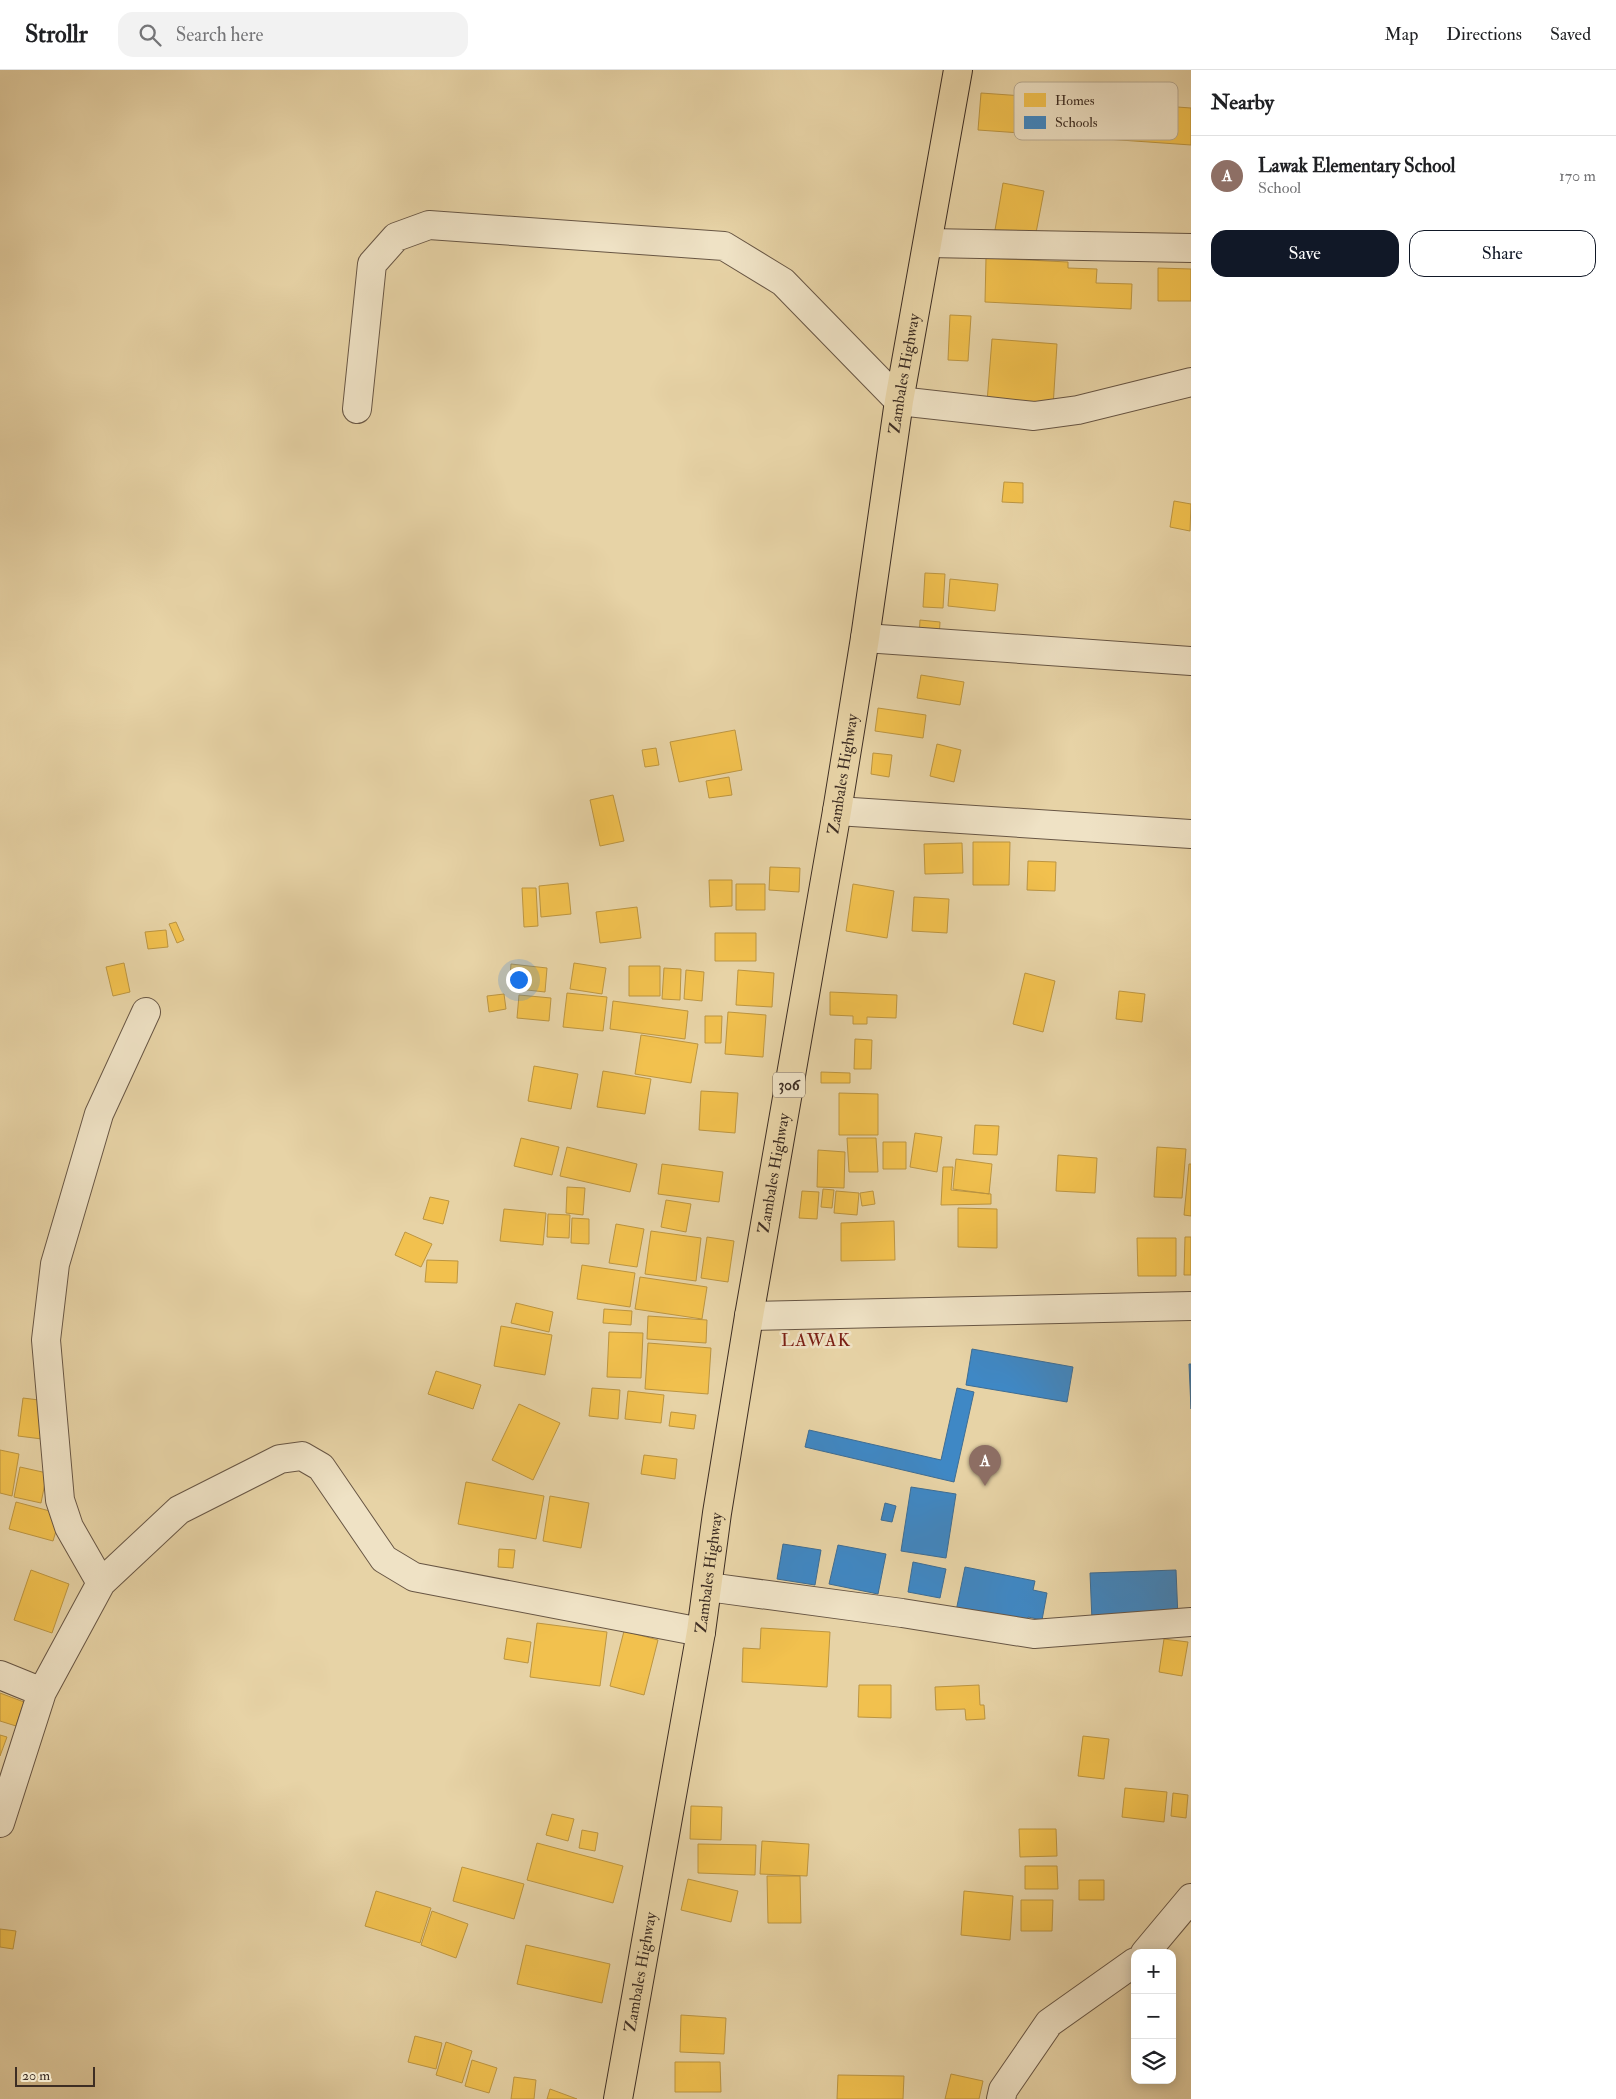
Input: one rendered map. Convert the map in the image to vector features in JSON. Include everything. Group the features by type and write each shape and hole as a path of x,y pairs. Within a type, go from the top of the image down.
{"main road":[{"name":"Zambales Highway","path":"618,2099 701,1632 717,1513 749,1316 837,811 865,638 899,401 929,243 958,70"}],"street":[{"path":"357,409 372,264 396,237 428,225 724,246 783,282 899,401 1034,416 1078,410 1191,382"},
{"path":"929,243 1191,248"},
{"path":"865,638 1191,661"},
{"path":"837,811 1191,834"},
{"path":"102,1583 69,1527 60,1500 46,1340 55,1264 99,1114 146,1012"},
{"path":"749,1316 1191,1306"},
{"path":"0,1823 42,1692 102,1583 179,1510 280,1459 302,1456 321,1467 384,1559 414,1577 701,1632"},
{"path":"708,1587 902,1613 1034,1634 1191,1622"},
{"path":"0,1675 42,1692"},
{"path":"1148,1949 1191,1898"},
{"path":"1001,2099 1003,2090 1049,2023 1131,1965"}],"building: Homes":[{"path":"981,93 1014,95 1014,133 978,130"},
{"path":"1178,107 1191,108 1191,145 1120,140 1178,140"},
{"path":"1003,183 1044,191 1035,238 995,230"},
{"path":"986,258 1068,262 1068,268 1097,269 1096,283 1132,284 1131,309 985,302"},
{"path":"1158,268 1191,269 1191,301 1158,301"},
{"path":"950,315 971,316 968,361 948,360"},
{"path":"992,339 1057,344 1053,407 987,402"},
{"path":"1004,482 1023,483 1023,503 1002,502"},
{"path":"1174,501 1191,504 1190,531 1170,527"},
{"path":"925,573 945,574 943,608 923,607"},
{"path":"950,579 998,584 995,611 948,606"},
{"path":"920,620 940,622 939,638 919,637"},
{"path":"921,675 964,682 960,705 917,698"},
{"path":"878,708 926,715 923,738 875,731"},
{"path":"735,730 742,770 679,782 670,742"},
{"path":"937,744 961,750 954,782 930,776"},
{"path":"656,748 659,765 645,767 642,750"},
{"path":"873,753 892,755 889,777 871,774"},
{"path":"729,777 732,795 709,798 706,781"},
{"path":"613,795 624,841 600,846 590,800"},
{"path":"973,842 1010,842 1009,885 973,885"},
{"path":"962,843 963,873 925,874 924,844"},
{"path":"1028,861 1056,862 1055,891 1027,890"},
{"path":"770,867 800,868 799,892 769,890"},
{"path":"709,880 732,880 732,906 710,907"},
{"path":"568,883 571,914 541,917 539,886"},
{"path":"736,884 765,884 765,910 736,910"},
{"path":"853,884 894,891 887,938 846,931"},
{"path":"522,888 536,888 538,926 524,927"},
{"path":"914,897 949,899 947,933 912,931"},
{"path":"637,907 641,938 600,943 596,912"},
{"path":"176,922 184,940 177,943 169,924"},
{"path":"166,930 168,947 148,949 145,932"},
{"path":"715,933 756,933 756,961 715,961"},
{"path":"124,963 130,992 113,996 106,967"},
{"path":"574,963 606,968 602,994 570,989"},
{"path":"511,964 547,968 545,992 509,988"},
{"path":"629,966 660,966 660,996 629,996"},
{"path":"664,968 681,969 680,1000 662,999"},
{"path":"686,970 704,972 702,1001 684,999"},
{"path":"738,970 774,973 772,1007 736,1005"},
{"path":"1025,973 1055,981 1043,1032 1013,1024"},
{"path":"1119,991 1145,994 1142,1022 1116,1019"},
{"path":"830,992 897,995 896,1018 867,1017 867,1024 853,1024 853,1016 830,1015"},
{"path":"567,993 607,997 603,1031 563,1027"},
{"path":"504,994 506,1009 489,1012 487,996"},
{"path":"519,995 551,998 549,1021 517,1018"},
{"path":"613,1001 688,1011 685,1039 610,1029"},
{"path":"728,1012 766,1015 763,1057 725,1054"},
{"path":"705,1016 722,1016 721,1043 705,1043"},
{"path":"641,1035 698,1044 691,1083 635,1074"},
{"path":"855,1039 872,1040 871,1069 854,1069"},
{"path":"534,1066 578,1074 571,1109 528,1101"},
{"path":"603,1071 651,1079 645,1114 597,1107"},
{"path":"821,1072 850,1073 850,1083 821,1083"},
{"path":"701,1091 738,1093 735,1133 699,1130"},
{"path":"839,1093 878,1094 878,1135 839,1135"},
{"path":"975,1125 999,1126 997,1155 973,1154"},
{"path":"915,1133 942,1137 937,1172 910,1167"},
{"path":"521,1138 559,1147 552,1175 514,1166"},
{"path":"847,1138 876,1138 878,1172 849,1172"},
{"path":"883,1142 906,1142 906,1169 883,1169"},
{"path":"567,1147 637,1164 630,1192 560,1176"},
{"path":"1157,1147 1186,1149 1182,1198 1154,1197"},
{"path":"818,1150 845,1152 844,1188 817,1187"},
{"path":"1058,1155 1097,1158 1095,1193 1056,1191"},
{"path":"956,1159 992,1164 989,1194 953,1189"},
{"path":"662,1164 723,1172 719,1202 658,1194"},
{"path":"1189,1164 1191,1164 1191,1216 1184,1215"},
{"path":"943,1167 953,1167 951,1190 991,1194 991,1204 941,1205"},
{"path":"567,1187 585,1188 583,1215 566,1213"},
{"path":"823,1189 834,1190 832,1208 821,1207"},
{"path":"802,1191 819,1192 817,1219 799,1218"},
{"path":"836,1191 859,1193 857,1215 834,1213"},
{"path":"873,1191 875,1204 862,1206 860,1193"},
{"path":"430,1197 449,1201 443,1224 423,1219"},
{"path":"666,1200 691,1204 686,1232 661,1227"},
{"path":"958,1208 997,1209 997,1248 958,1247"},
{"path":"504,1209 546,1213 543,1245 500,1241"},
{"path":"548,1214 570,1215 569,1238 547,1237"},
{"path":"572,1218 589,1219 589,1244 571,1243"},
{"path":"894,1221 895,1260 841,1261 841,1223"},
{"path":"616,1224 644,1229 637,1267 609,1263"},
{"path":"651,1231 701,1238 696,1281 645,1274"},
{"path":"405,1232 432,1244 421,1267 395,1255"},
{"path":"707,1237 734,1241 728,1282 701,1278"},
{"path":"1185,1237 1191,1237 1191,1275 1184,1275"},
{"path":"1137,1238 1176,1238 1176,1276 1138,1276"},
{"path":"427,1260 458,1261 457,1283 425,1282"},
{"path":"582,1265 635,1273 630,1307 577,1299"},
{"path":"640,1277 707,1287 702,1319 635,1309"},
{"path":"516,1303 553,1312 549,1332 511,1323"},
{"path":"604,1309 632,1311 631,1325 603,1323"},
{"path":"648,1316 707,1320 706,1343 647,1339"},
{"path":"501,1326 552,1335 545,1375 494,1366"},
{"path":"609,1332 643,1333 641,1378 607,1377"},
{"path":"648,1343 711,1348 708,1394 645,1389"},
{"path":"436,1371 481,1385 473,1409 428,1394"},
{"path":"592,1388 620,1390 618,1419 589,1416"},
{"path":"628,1391 664,1395 661,1423 625,1419"},
{"path":"23,1398 47,1401 42,1439 18,1436"},
{"path":"519,1404 560,1423 533,1480 492,1460"},
{"path":"671,1412 696,1415 694,1429 669,1426"},
{"path":"0,1450 19,1454 12,1496 0,1493"},
{"path":"644,1455 677,1459 675,1479 641,1474"},
{"path":"20,1467 47,1473 41,1503 14,1497"},
{"path":"466,1482 544,1496 536,1539 458,1524"},
{"path":"550,1496 589,1503 581,1548 543,1541"},
{"path":"16,1502 61,1514 53,1541 9,1529"},
{"path":"499,1549 515,1550 513,1568 498,1567"},
{"path":"31,1570 69,1584 52,1633 14,1620"},
{"path":"537,1623 607,1632 600,1686 530,1677"},
{"path":"761,1628 830,1632 827,1687 742,1682 743,1648 760,1649"},
{"path":"624,1631 658,1640 644,1695 610,1686"},
{"path":"507,1638 531,1642 528,1663 504,1659"},
{"path":"1164,1639 1188,1642 1182,1676 1159,1672"},
{"path":"859,1685 891,1685 891,1718 858,1717"},
{"path":"979,1685 980,1705 984,1705 985,1719 966,1720 965,1709 936,1710 935,1687"},
{"path":"0,1693 24,1702 16,1726 0,1721"},
{"path":"0,1735 7,1737 0,1756"},
{"path":"1083,1736 1109,1739 1104,1779 1078,1776"},
{"path":"1125,1788 1167,1792 1164,1822 1122,1817"},
{"path":"1173,1793 1188,1795 1186,1818 1171,1816"},
{"path":"691,1806 722,1807 721,1840 690,1839"},
{"path":"552,1814 574,1819 568,1841 546,1835"},
{"path":"1019,1829 1056,1829 1057,1856 1020,1857"},
{"path":"582,1830 598,1833 595,1851 579,1848"},
{"path":"762,1841 809,1844 807,1876 760,1874"},
{"path":"537,1843 623,1866 613,1903 527,1880"},
{"path":"698,1844 756,1845 755,1875 698,1873"},
{"path":"1025,1866 1057,1866 1058,1889 1025,1889"},
{"path":"462,1867 524,1884 514,1919 453,1901"},
{"path":"767,1876 800,1876 801,1923 768,1923"},
{"path":"688,1879 738,1891 731,1922 681,1910"},
{"path":"1079,1880 1104,1880 1104,1900 1079,1900"},
{"path":"376,1891 431,1908 420,1943 365,1926"},
{"path":"964,1891 1013,1896 1010,1940 961,1935"},
{"path":"1021,1900 1053,1900 1052,1931 1021,1931"},
{"path":"432,1911 468,1924 456,1958 421,1945"},
{"path":"0,1929 16,1931 13,1949 0,1947"},
{"path":"526,1945 610,1964 602,2003 517,1984"},
{"path":"681,2015 726,2018 724,2054 680,2052"},
{"path":"415,2036 442,2043 436,2069 408,2062"},
{"path":"446,2042 472,2051 462,2083 436,2075"},
{"path":"472,2060 497,2068 489,2093 465,2086"},
{"path":"675,2062 720,2062 721,2092 675,2092"},
{"path":"951,2074 983,2081 979,2099 945,2099"},
{"path":"838,2075 904,2076 903,2099 837,2099"},
{"path":"514,2077 536,2080 534,2099 511,2099"},
{"path":"550,2089 577,2099 547,2099"}],"building: Schools":[{"path":"972,1349 1073,1367 1067,1402 966,1385"},
{"path":"1189,1364 1191,1364 1191,1409"},
{"path":"957,1388 974,1392 954,1482 805,1447 809,1430 941,1460"},
{"path":"911,1487 956,1494 946,1558 901,1551"},
{"path":"885,1503 896,1506 892,1522 881,1520"},
{"path":"783,1544 821,1550 815,1585 777,1579"},
{"path":"838,1545 886,1554 878,1594 829,1584"},
{"path":"913,1562 946,1569 940,1598 908,1592"},
{"path":"965,1567 1035,1581 1033,1590 1047,1593 1042,1620 1028,1617 1025,1631 955,1616"},
{"path":"1176,1570 1178,1618 1092,1621 1090,1573"}],"place":[{"name":"Lawak Elementary School","path":"985,1486"}],"district":[{"name":"LAWAK","path":"816,1340"}]}
